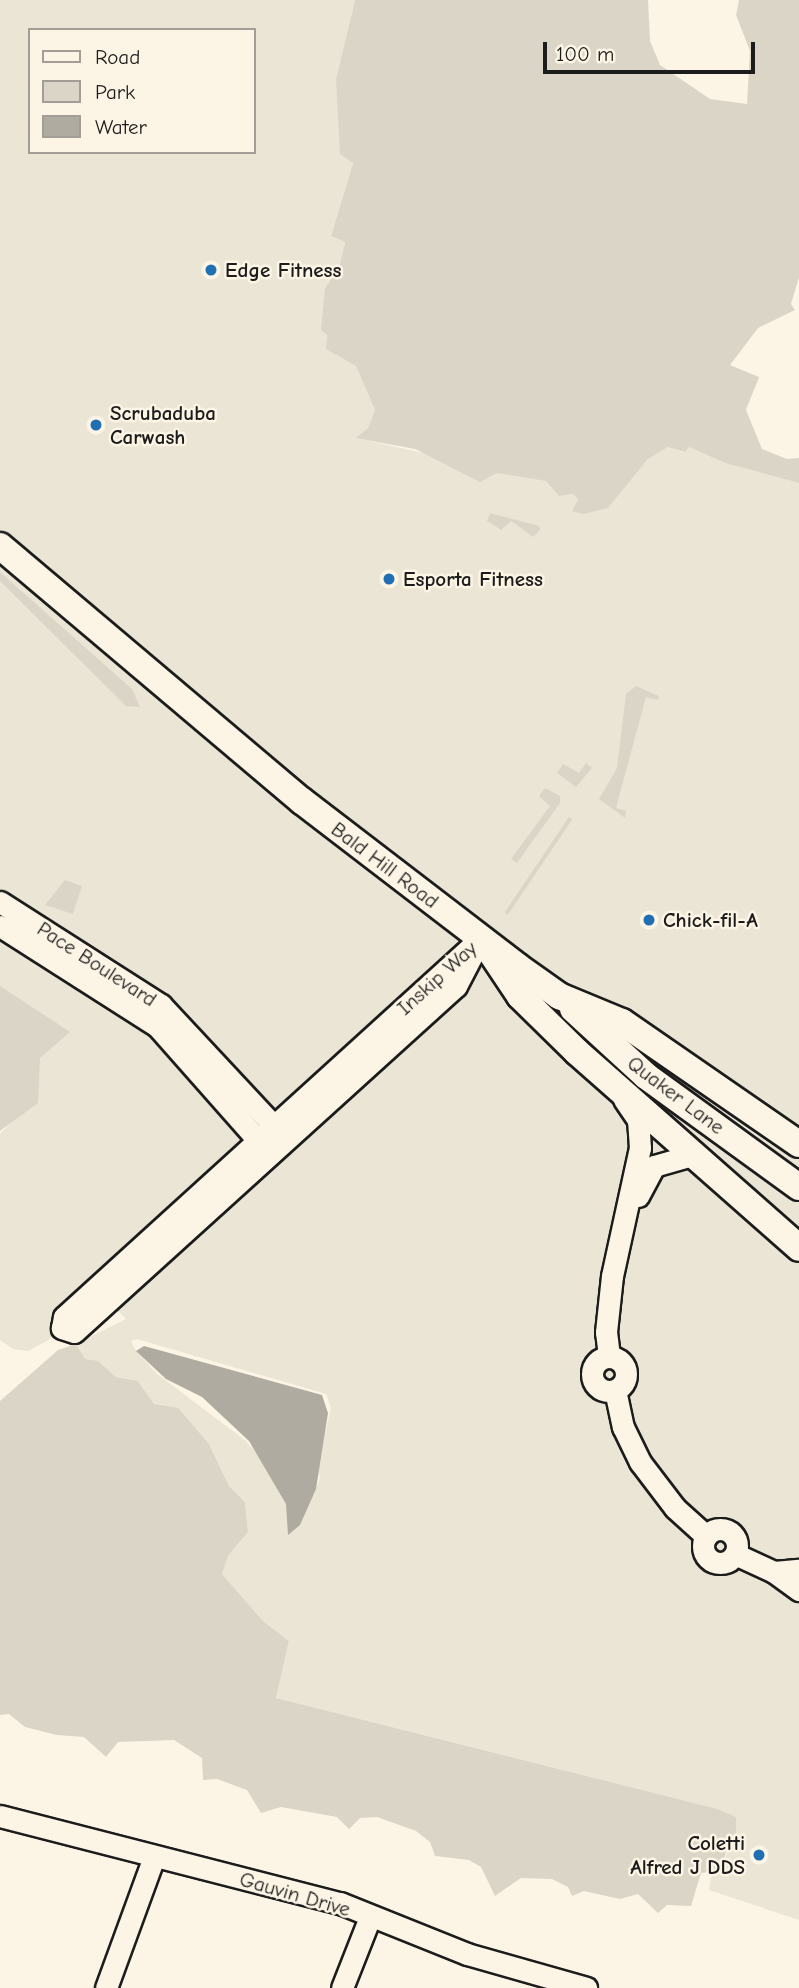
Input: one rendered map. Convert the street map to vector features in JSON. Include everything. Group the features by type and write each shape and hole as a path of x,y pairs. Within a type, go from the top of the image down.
{"main road":[{"name":"Bald Hill Road","path":"0,545 302,801 481,938 559,996 622,1022 799,1144"},
{"path":"481,938 520,996 615,1086 799,1248"},
{"name":"Quaker Lane","path":"559,996 646,1076 799,1187"}],"street":[{"name":"Pace Boulevard","path":"0,902 161,1005 266,1133"},
{"name":"Pace Boulevard","path":"0,926 157,1026 266,1133"},
{"name":"Inskip Way","path":"481,938 456,986 74,1332 62,1328 64,1317 481,938"},
{"path":"615,1086 638,1120 640,1148 625,1227 612,1276 606,1332 610,1356 596,1362 592,1377 598,1387 615,1390 623,1427 640,1462 675,1508 706,1536 715,1529 730,1532 737,1544 735,1554 774,1572 799,1590"},
{"path":"625,1227 642,1184 654,1166 692,1155"},
{"path":"774,1572 799,1570"},
{"name":"Gauvin Drive","path":"0,1816 340,1903 467,1954 586,1988"},
{"path":"106,1988 153,1857"},
{"path":"342,1988 370,1917"}],"shaded area":[{"path":"0,0 355,0 336,79 353,162 331,236 345,242 339,268 325,288 327,349 356,366 375,410 368,428 357,438 546,481 559,495 573,494 578,500 608,508 648,459 668,447 684,452 689,447 725,463 799,483 799,1920 709,1890 711,1877 723,1870 730,1838 736,1837 736,1817 718,1809 276,1698 289,1641 263,1621 222,1574 228,1556 248,1532 245,1502 229,1486 209,1444 154,1404 138,1381 116,1377 98,1362 85,1359 76,1344 126,1319 99,1291 61,1333 28,1351 13,1349 0,1340 0,1134 29,1104 0,1008","holes":["137,1339 326,1394 331,1408 318,1464 320,1479 298,1527 272,1472 246,1441 156,1373 131,1341"]}],"green space":[{"path":"355,0 648,0 650,41 660,65 710,99 747,104 750,51 736,15 739,0 799,0 799,277 791,304 795,310 758,328 730,365 759,377 746,410 762,449 787,459 799,458 799,483 725,463 689,447 685,452 668,447 648,459 608,508 583,514 572,511 578,500 573,494 559,496 546,481 497,473 480,482 415,449 356,438 368,428 375,410 356,366 326,349 327,335 321,330 325,288 339,268 345,242 331,236 353,163 340,154 336,79"},
{"path":"490,513 539,526 540,530 533,537 511,521 501,530 487,521"},
{"path":"0,572 132,689 140,707 126,706 0,581"},
{"path":"636,686 659,696 658,700 646,697 616,808 626,811 625,818 599,799 617,768 626,694"},
{"path":"586,763 592,768 576,787 557,773 563,764 579,773"},
{"path":"545,788 560,796 560,803 517,863 511,859 550,806 539,796"},
{"path":"569,817 572,819 508,915 505,912"},
{"path":"65,880 82,886 73,914 45,905"},
{"path":"0,986 70,1032 40,1058 38,1103 0,1131"},
{"path":"76,1344 85,1359 98,1361 116,1377 138,1381 154,1404 178,1408 209,1444 229,1486 245,1502 248,1532 228,1556 222,1574 263,1621 289,1641 276,1698 718,1809 736,1817 736,1837 727,1843 723,1870 701,1873 691,1906 667,1905 658,1913 638,1894 620,1899 584,1891 572,1896 568,1887 552,1879 521,1878 495,1896 481,1867 469,1860 435,1856 430,1842 416,1831 377,1817 360,1818 349,1829 337,1817 281,1807 261,1813 247,1790 217,1779 203,1780 202,1758 174,1740 118,1742 106,1757 84,1737 57,1735 25,1727 9,1714 0,1715 0,1401 58,1350"}],"water":[{"path":"144,1346 322,1395 328,1413 316,1489 300,1525 288,1535 286,1504 249,1441 202,1397 166,1379 136,1351"}],"place":[{"name":"Edge Fitness","path":"211,270"},
{"name":"Scrubaduba Carwash","path":"96,425"},
{"name":"Esporta Fitness","path":"389,579"},
{"name":"Chick-fil-A","path":"649,920"},
{"name":"Coletti Alfred J DDS","path":"759,1855"}]}
